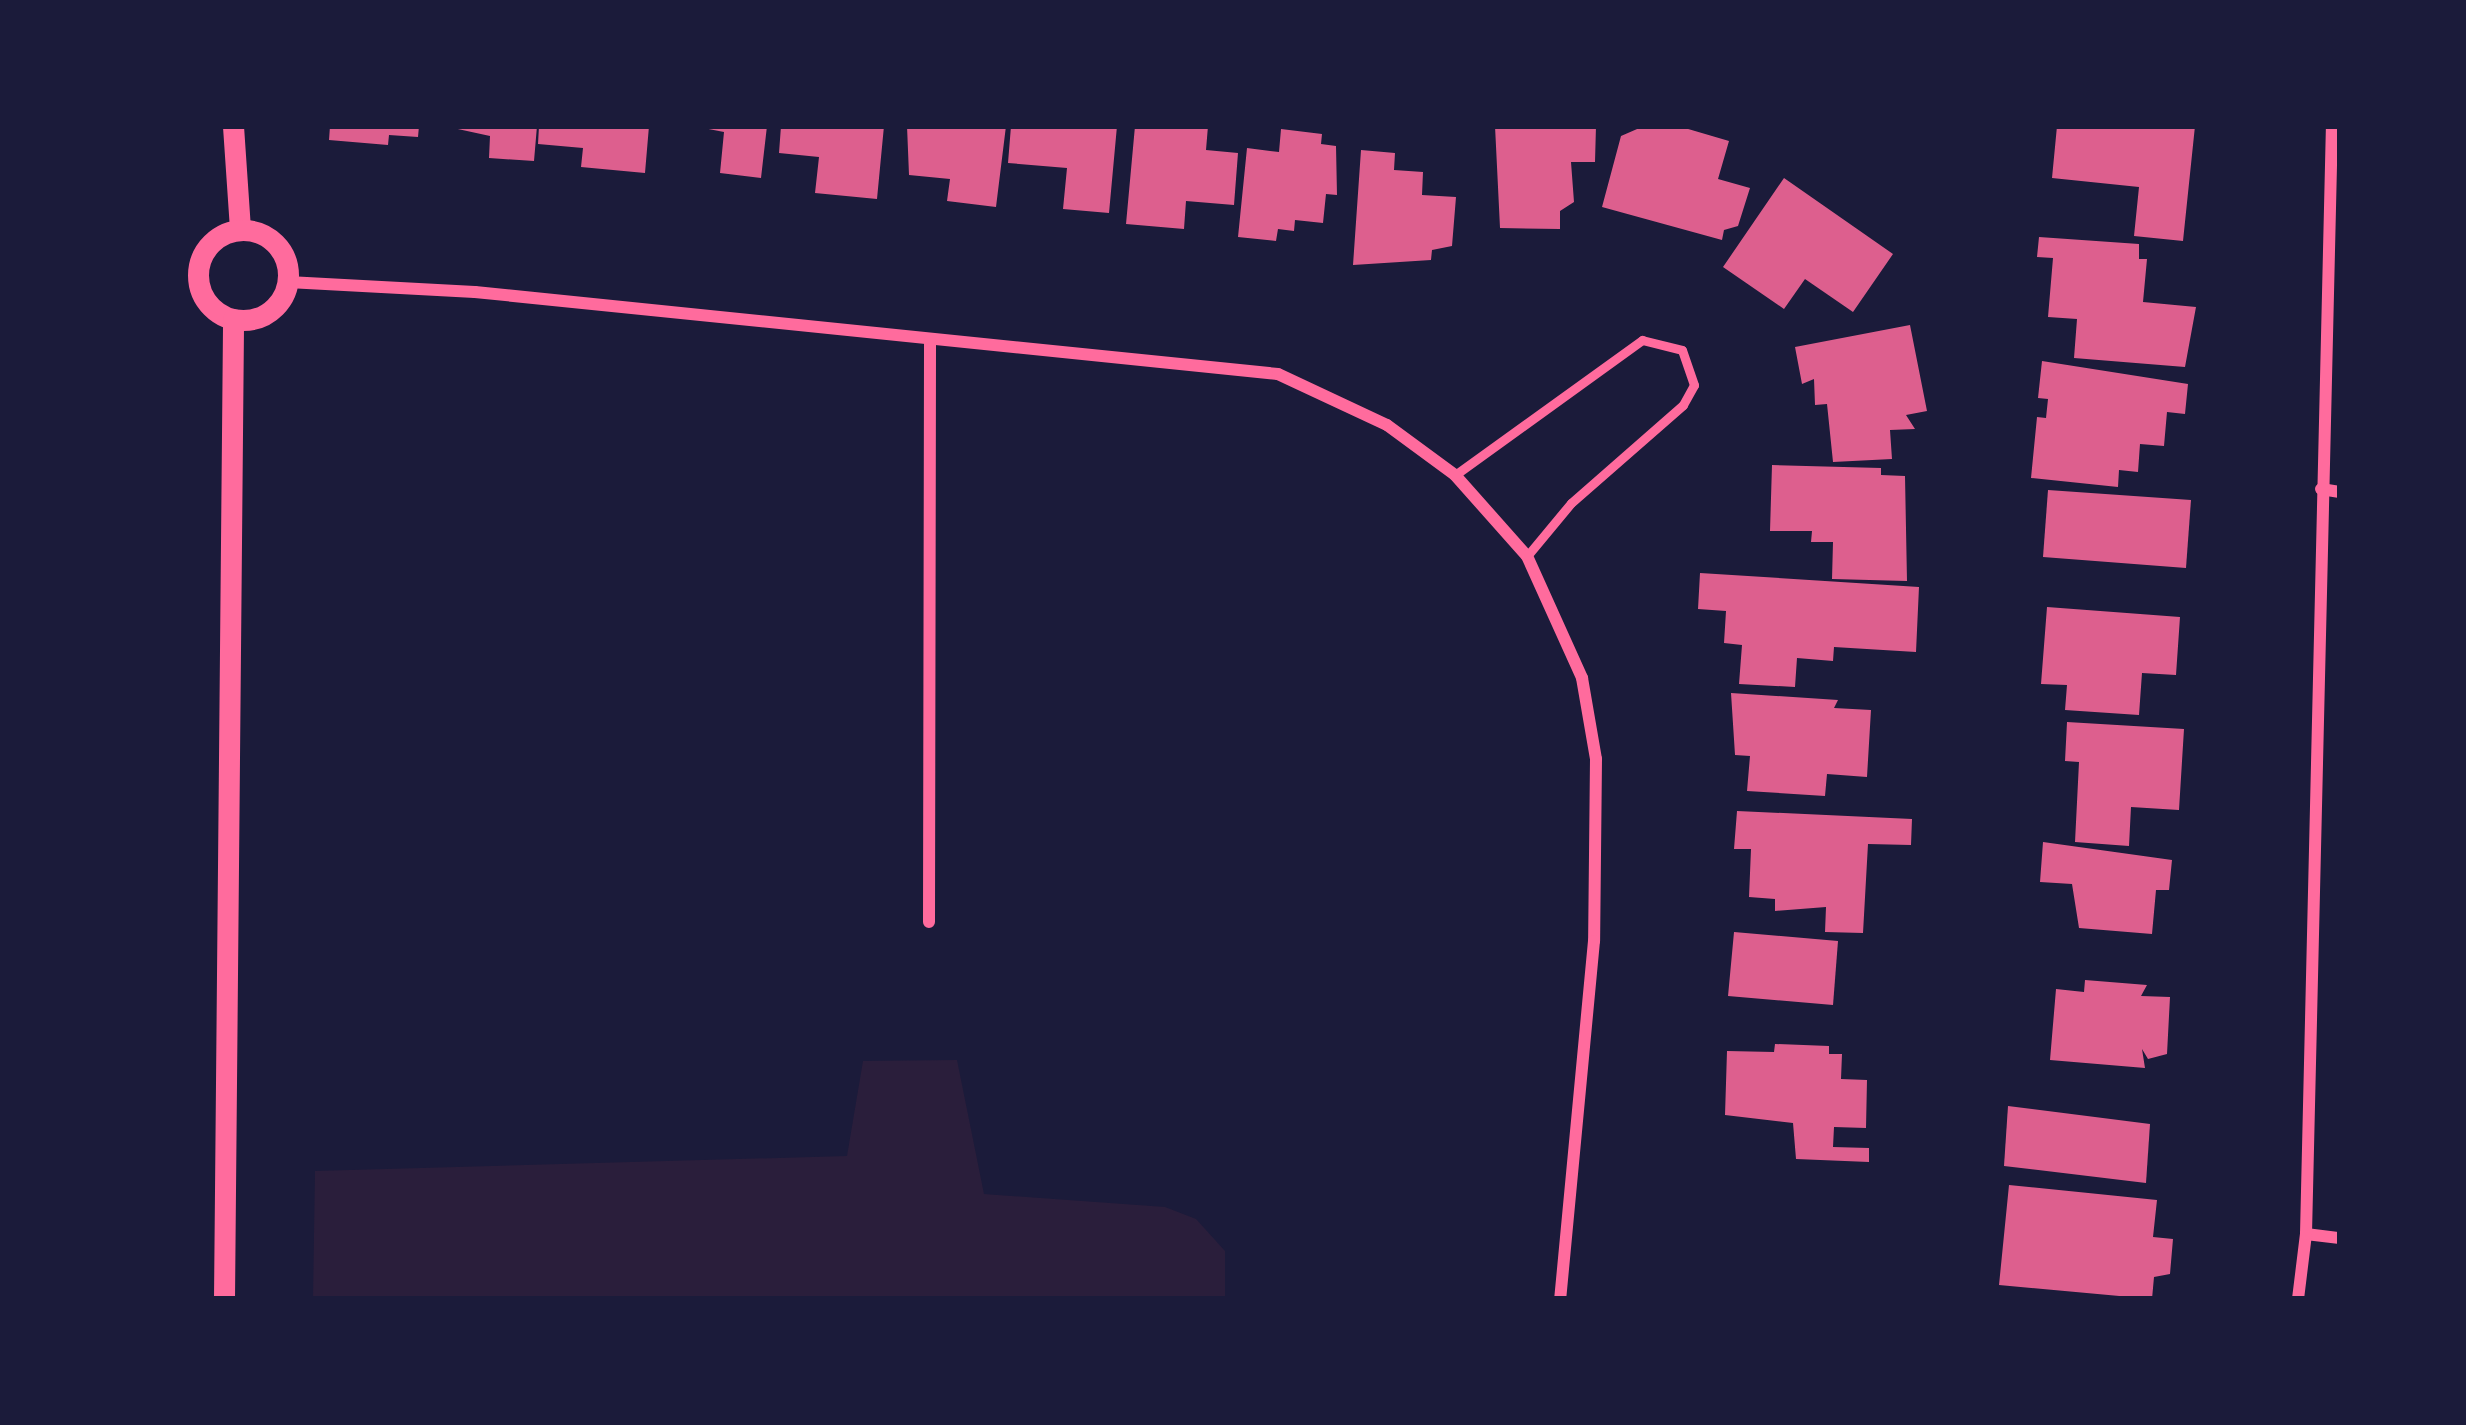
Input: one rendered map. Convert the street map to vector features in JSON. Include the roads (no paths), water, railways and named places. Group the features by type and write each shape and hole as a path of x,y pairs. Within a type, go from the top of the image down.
{"street":[{"path":"233,126 241,229"},
{"path":"2298,1299 2306,1234 2332,126"},
{"path":"241,229 277,244 288,282 274,308 233,319 209,304 197,278 204,250 241,229"},
{"path":"288,282 475,292 1278,374 1387,425 1455,475 1527,556 1582,678 1600,824 1560,1299"},
{"path":"224,1299 233,319"},
{"path":"929,922 930,340"},
{"path":"2321,489 2340,492"},
{"path":"2306,1234 2340,1238"}],"lane":[{"path":"1455,475 1642,340 1682,350 1694,385 1683,405 1571,502 1527,556"}]}
